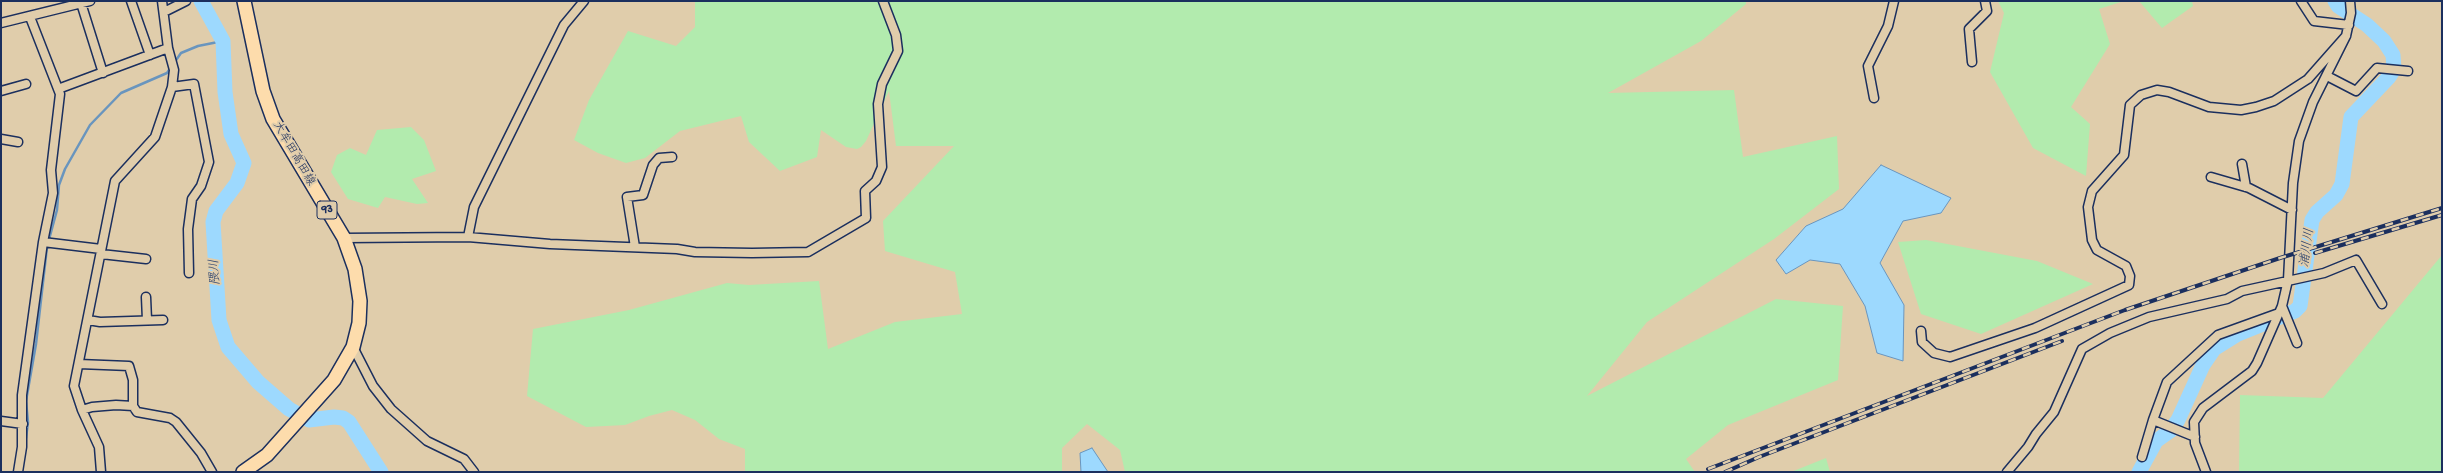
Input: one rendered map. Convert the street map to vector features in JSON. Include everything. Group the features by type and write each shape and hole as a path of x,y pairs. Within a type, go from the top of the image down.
{"main road":[{"name":"大牟田高田線","path":"243,472 267,455 334,380 353,347 359,323 360,301 355,269 344,238 273,119 263,91 244,1"}],"street":[{"path":"1,23 90,1"},
{"path":"132,1 150,55"},
{"path":"101,472 99,447 82,410 74,386 115,181 155,138 172,87 172,65 168,48 162,1"},
{"path":"164,12 186,1"},
{"path":"468,237 474,207 564,25 584,1"},
{"path":"344,238 468,237 550,244 752,254 808,252 866,218 865,191 876,181 882,167 878,104 882,84 898,51 896,35 883,1"},
{"path":"1874,98 1868,66 1888,26 1894,1"},
{"path":"1972,62 1969,28 1986,11 1985,1"},
{"path":"2301,1 2314,20 2349,25"},
{"path":"2206,472 2195,437 2194,422 2198,414 2252,371 2281,309 2288,280 2292,210 2299,141 2313,102 2346,36 2349,25 2350,1"},
{"path":"81,3 103,73"},
{"path":"18,472 23,424 22,396 53,193 51,170 60,94 30,17"},
{"path":"1921,331 1922,342 1934,353 1950,357 2035,328 2129,285 2130,276 2126,266 2097,250 2092,240 2088,207 2092,191 2120,162 2124,155 2130,105 2141,95 2157,90 2169,92 2209,107 2241,110 2256,107 2274,101 2308,79 2346,36"},
{"path":"58,89 168,48"},
{"path":"2327,76 2356,91 2377,68 2408,71"},
{"path":"1,91 26,84"},
{"path":"172,87 194,84 209,162 201,186 192,199 188,229 189,273"},
{"path":"1,139 18,142"},
{"path":"635,248 627,197 643,195 653,165 659,158 672,157"},
{"path":"2242,164 2246,187"},
{"path":"2211,177 2246,187 2292,210"},
{"path":"46,242 146,259"},
{"path":"2007,472 2028,448 2036,434 2054,412 2082,349 2110,333 2149,317 2227,299 2242,291 2324,273 2356,260 2382,304"},
{"path":"146,297 147,320"},
{"path":"2281,309 2297,343"},
{"path":"2142,457 2167,382 2218,335 2281,309"},
{"path":"88,320 163,320"},
{"path":"353,347 373,386 391,409 427,441 464,459 474,472"},
{"path":"79,364 129,366 133,380 133,406 137,412 170,418 176,422 201,453 212,472"},
{"path":"82,410 110,405 133,406"},
{"path":"2154,420 2195,437"},
{"path":"1,421 23,424"}],"green space":[{"path":"695,1 1746,1 1746,4 1701,41 1608,93 1734,90 1743,157 1837,136 1839,189 1774,239 1647,322 1587,396 1776,299 1843,306 1838,380 1728,425 1686,459 1695,472 1125,472 1120,450 1087,424 1062,448 1062,472 745,472 745,449 719,439 695,420 672,410 649,416 625,425 586,427 527,396 533,329 629,310 727,283 749,285 819,281 828,349 895,322 962,314 955,272 885,251 883,221 954,146 896,146 889,91 866,141 861,147 857,149 846,147 821,130 817,157 780,171 749,142 741,116 680,131 645,158 626,163 598,153 574,140 589,100 628,31 676,46 695,27"},
{"path":"1998,1 2124,1 2099,9 2110,44 2071,107 2090,124 2086,176 2033,148 1990,72 2004,13"},
{"path":"2139,1 2192,1 2193,6 2162,28"},
{"path":"411,127 424,140 436,171 412,179 428,203 417,204 385,197 378,208 348,199 331,172 337,155 350,148 366,155 377,130"},
{"path":"1926,240 2037,261 2093,284 1981,334 1921,314 1898,242"},
{"path":"2442,255 2442,472 2239,472 2240,395 2323,398"},
{"path":"1826,458 1830,472 1791,472"}],"water":[{"path":"1881,165 1951,198 1941,213 1903,221 1880,263 1904,305 1903,361 1877,353 1865,306 1840,264 1810,260 1786,274 1776,260 1806,226 1843,209"},
{"path":"1092,448 1108,472 1081,472 1080,453"}],"waterway":[{"name":"隈川","path":"201,1 223,41 225,92 231,134 244,163 237,183 216,211 213,222 219,320 228,347 258,382 289,409 309,420 334,417 343,418 349,422 381,472"},
{"name":"浦川川","path":"2139,472 2156,441 2170,431 2178,420 2203,365 2214,349 2238,334 2295,311 2300,306 2312,220 2317,212 2336,195 2342,184 2351,117 2389,77 2394,69 2393,55 2384,41 2367,25 2338,6 2335,1"},
{"path":"174,63 181,53 198,46 223,41"},
{"path":"26,438 28,422 26,401 36,344 47,247 57,210 59,185 65,169 90,125 121,93 167,73 171,67"}],"railway":[{"path":"1708,469 2125,310 2280,258 2442,208"},
{"path":"2315,253 2442,215"},
{"path":"1725,472 1759,457 2062,341"}]}
